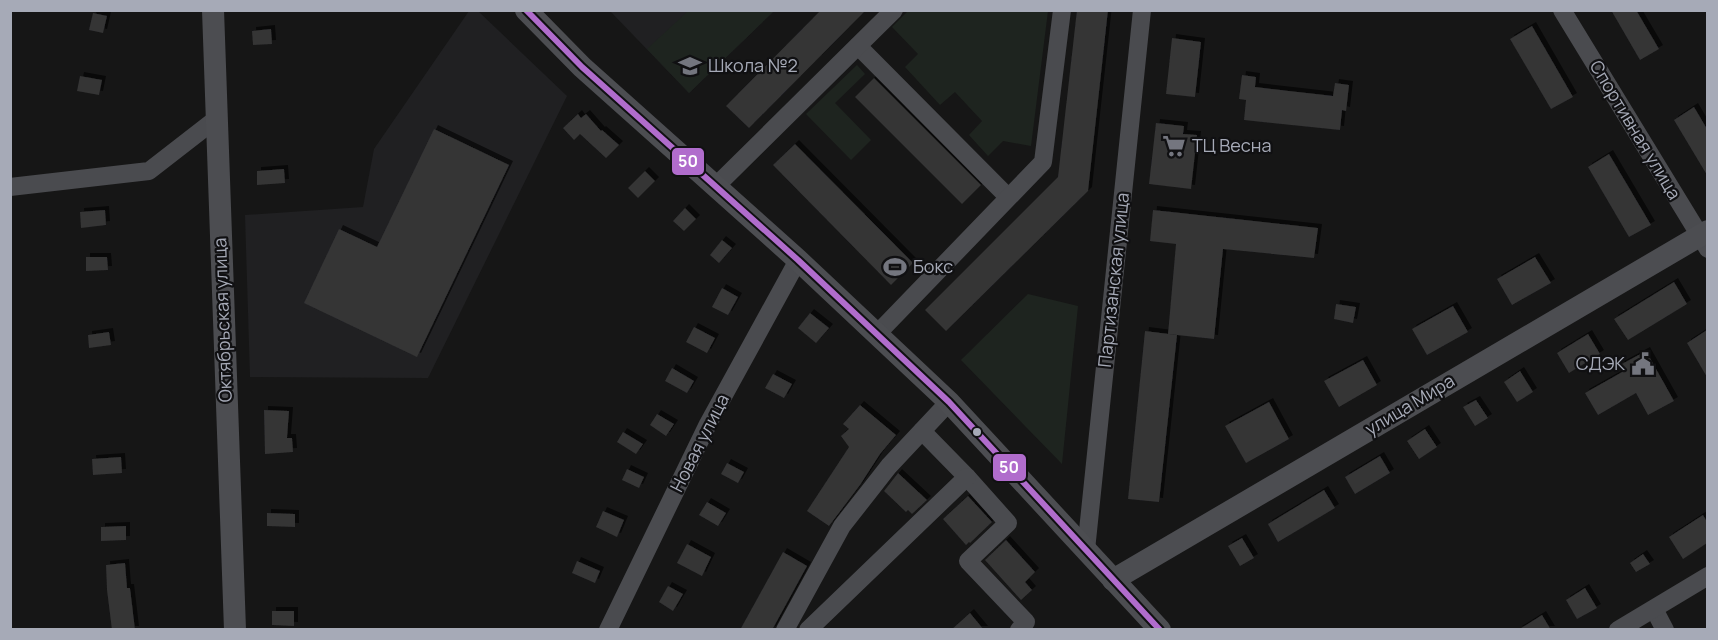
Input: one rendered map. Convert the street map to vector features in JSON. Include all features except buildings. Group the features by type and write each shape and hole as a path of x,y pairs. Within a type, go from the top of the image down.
{"main road":[{"name":"Октябрьская улица","path":"213,10 235,630"},
{"path":"526,10 582,67 798,260 949,402 1160,630"},
{"name":"улица Мира","path":"1113,580 1705,238"}],"street":[{"path":"715,187 894,10"},
{"path":"877,334 1043,162 1062,10"},
{"name":"Партизанская улица","path":"1086,550 1142,10"},
{"name":"Спортивная улица","path":"1562,10 1705,238"},
{"path":"858,46 1008,197"},
{"path":"10,187 149,171 216,119"},
{"name":"Новая улица","path":"609,630 708,424 798,260"},
{"path":"785,630 842,526 889,466 949,402"},
{"path":"922,431 1008,523 968,561 1022,626"},
{"path":"808,630 967,477"},
{"path":"1618,630 1707,576"},
{"path":"1654,609 1665,630"}],"shaded area":[{"path":"469,11 478,11 567,96 428,378 250,377 245,215 363,207 374,149"},
{"name":"Школа №2","path":"610,11 774,11 689,93"},
{"name":"Школа №2","path":"688,11 774,11 689,93 647,49"},
{"path":"908,11 1048,11 1031,146 1003,141 988,156 969,135 982,121 955,92 940,105 905,67 918,54 892,27"},
{"path":"857,65 865,74 835,103 871,140 851,160 806,114"},
{"path":"1028,294 1078,306 1062,464 961,360"}],"transit line":[{"name":"50","path":"526,10 582,67 798,260 949,402 1160,630"}],"place":[{"name":"Школа №2","path":"690,66"},
{"name":"ТЦ Весна","path":"1174,146"},
{"name":"Бокс","path":"895,267"},
{"name":"СДЭК","path":"1643,364"}]}
